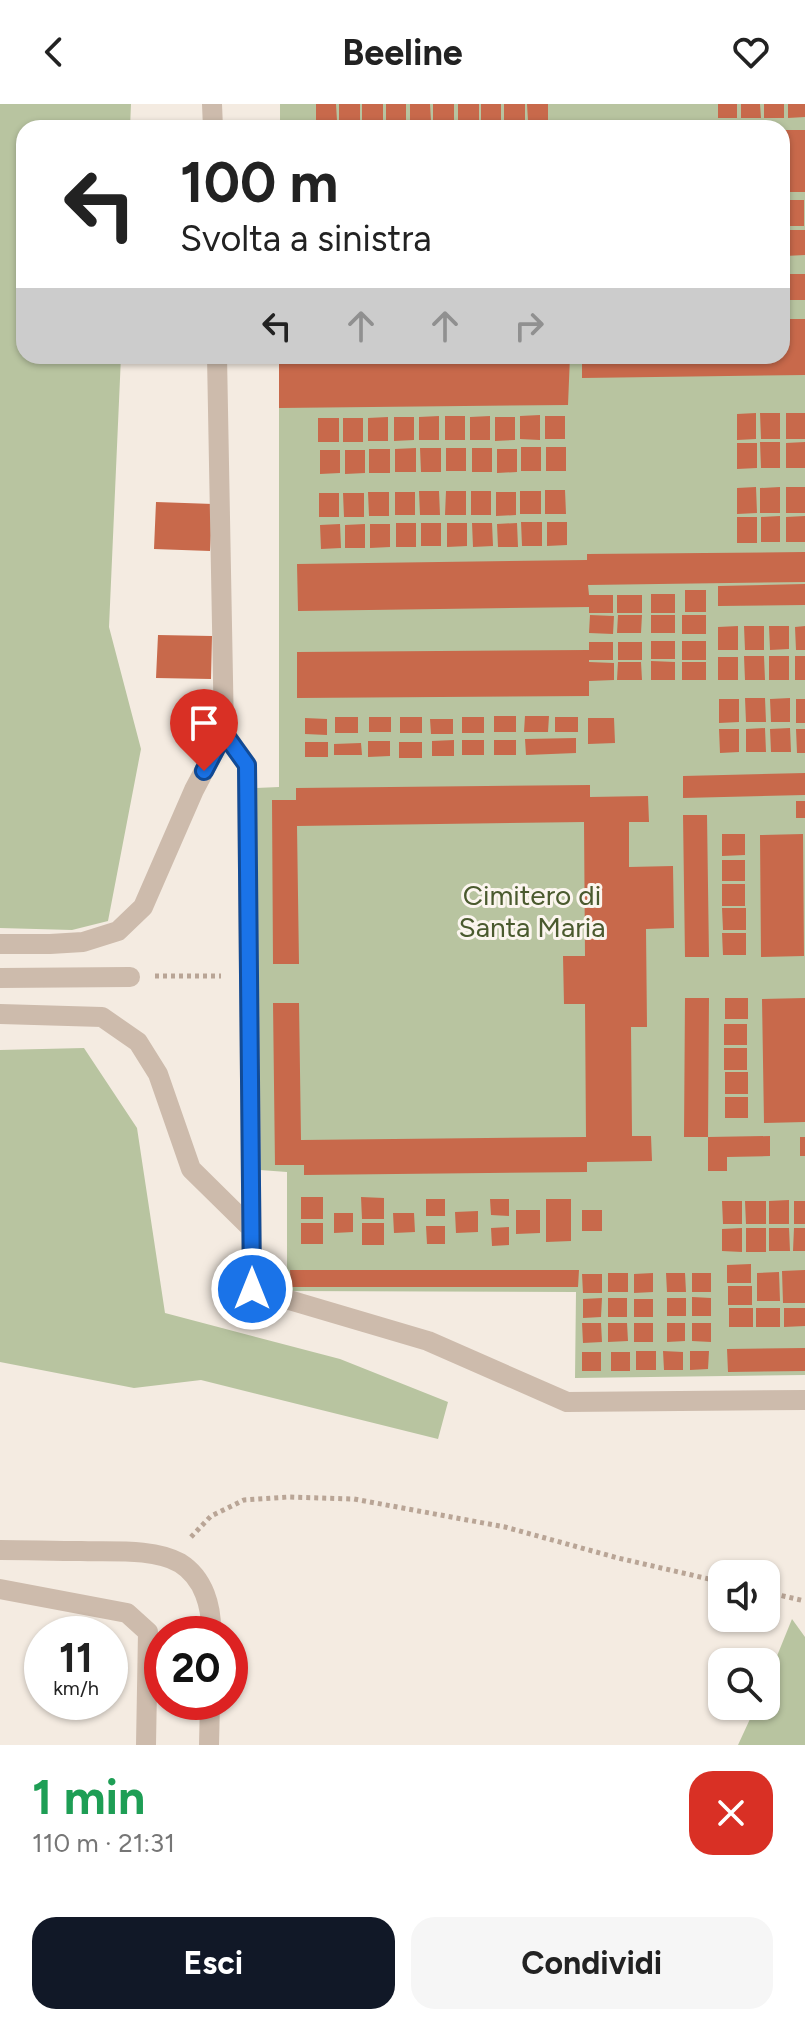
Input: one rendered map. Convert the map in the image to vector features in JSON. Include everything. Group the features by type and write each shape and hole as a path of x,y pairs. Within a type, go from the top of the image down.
{"street":[{"path":"0,944 83,942 118,931 143,907 194,790 224,733 217,364"},
{"path":"224,733 247,765 252,1289 428,1341 567,1402 805,1400"},
{"path":"0,978 130,977"},
{"path":"0,1014 102,1017 138,1042 158,1074 191,1169 251,1228"},
{"path":"0,1550 124,1552 163,1556 197,1577 207,1600 209,1616"},
{"path":"0,1589 127,1613 148,1632 146,1745"},
{"path":"209,1745 210,1720"}],"path":[{"path":"130,977 249,975"},
{"path":"180,1564 188,1540 211,1516 244,1500 288,1497 354,1499 505,1527 708,1579"},
{"path":"780,1595 805,1601"}],"green space":[{"path":"0,104 131,104 130,120 16,120 16,364 121,364 109,627 141,749 108,921 72,930 0,928"},
{"name":"Cimitero di Santa Maria","path":"280,104 805,104 805,1375 575,1378 576,1292 287,1291 287,1172 260,1170 256,788 279,787 279,364 790,364 790,120 280,120"},
{"path":"84,1048 137,1128 165,1313 340,1359 448,1402 438,1439 201,1380 134,1388 0,1362 0,1050"},
{"path":"792,1619 805,1637 805,1745 738,1745 750,1720 780,1720 780,1649"}],"building":[{"path":"316,104 336,104 337,120 316,120"},
{"path":"339,104 360,104 360,120 339,120"},
{"path":"362,104 383,104 383,120 362,120"},
{"path":"386,104 406,104 406,120 386,120"},
{"path":"410,104 430,104 431,120 410,120"},
{"path":"433,104 454,104 454,120 433,120"},
{"path":"458,104 479,104 479,120 458,120"},
{"path":"481,104 501,104 501,120 481,120"},
{"path":"504,104 525,104 525,120 504,120"},
{"path":"527,104 548,104 548,120 528,120"},
{"path":"718,104 737,104 737,118 718,118"},
{"path":"741,104 760,104 761,118 741,118"},
{"path":"764,104 784,104 784,118 764,118"},
{"path":"788,104 805,104 805,117 788,118"},
{"path":"790,130 805,130 805,192 790,192"},
{"path":"790,200 804,200 804,226 790,226"},
{"path":"790,230 805,230 805,255 790,256"},
{"path":"790,274 805,274 805,300 790,300"},
{"path":"790,319 805,319 805,375 582,378 582,364 790,364"},
{"path":"279,364 570,364 568,405 279,408"},
{"path":"756,413 756,439 737,440 737,414"},
{"path":"760,413 780,413 780,439 761,439"},
{"path":"786,413 805,413 805,439 786,439"},
{"path":"540,415 540,440 520,439 520,416"},
{"path":"439,416 439,440 419,440 419,417"},
{"path":"445,416 465,416 465,440 445,440"},
{"path":"490,416 490,440 470,440 470,417"},
{"path":"545,416 565,416 565,439 545,439"},
{"path":"388,417 388,441 368,441 368,418"},
{"path":"394,417 414,417 414,440 394,441"},
{"path":"495,417 515,417 515,440 495,441"},
{"path":"318,418 339,418 339,442 318,442"},
{"path":"343,418 363,418 363,442 343,442"},
{"path":"760,442 780,442 780,468 761,468"},
{"path":"805,442 805,468 786,468 786,443"},
{"path":"737,443 757,443 757,468 737,469"},
{"path":"521,447 541,447 541,471 521,471"},
{"path":"546,447 566,447 566,471 546,471"},
{"path":"416,448 416,472 395,472 395,449"},
{"path":"420,448 441,448 441,472 421,472"},
{"path":"446,448 466,448 466,471 446,471"},
{"path":"472,448 492,448 492,472 472,472"},
{"path":"369,449 390,449 390,473 369,473"},
{"path":"497,449 517,449 517,472 497,473"},
{"path":"320,450 340,450 340,473 320,474"},
{"path":"345,450 365,450 365,473 345,474"},
{"path":"756,487 757,513 737,514 737,488"},
{"path":"780,487 780,513 760,513 760,488"},
{"path":"786,487 805,487 805,513 786,513"},
{"path":"545,490 565,490 566,514 545,514"},
{"path":"419,491 439,491 440,515 420,515"},
{"path":"446,491 466,491 466,515 445,515"},
{"path":"471,491 491,491 491,515 471,515"},
{"path":"520,491 541,491 541,514 520,514"},
{"path":"368,492 389,492 389,516 369,516"},
{"path":"395,492 415,492 415,515 395,515"},
{"path":"496,492 516,492 516,515 496,516"},
{"path":"319,493 339,493 339,517 319,517"},
{"path":"343,493 364,493 364,517 344,517"},
{"path":"156,502 213,504 210,551 154,549"},
{"path":"780,516 780,542 761,542 761,517"},
{"path":"805,516 805,542 786,542 786,517"},
{"path":"737,517 757,517 757,543 737,543"},
{"path":"521,522 542,522 542,546 522,546"},
{"path":"547,522 567,522 567,545 547,546"},
{"path":"396,523 416,523 416,547 396,547"},
{"path":"421,523 441,523 441,546 421,546"},
{"path":"447,523 467,523 467,546 447,547"},
{"path":"472,523 492,523 493,546 473,547"},
{"path":"517,523 518,547 498,547 497,524"},
{"path":"340,524 341,548 321,549 320,525"},
{"path":"365,524 365,548 345,548 345,525"},
{"path":"370,524 390,524 390,547 370,548"},
{"path":"805,552 805,582 588,585 589,595 613,595 613,613 589,613 589,607 298,611 297,564 587,560 587,554"},
{"path":"805,584 805,605 718,606 718,586"},
{"path":"685,590 706,590 706,612 685,612"},
{"path":"651,594 675,594 675,613 651,613"},
{"path":"617,595 642,595 642,613 617,613"},
{"path":"590,615 614,616 613,634 589,633"},
{"path":"618,615 642,615 641,633 617,633"},
{"path":"651,615 675,615 675,633 651,633"},
{"path":"682,615 706,615 706,634 682,634"},
{"path":"738,626 738,650 718,650 718,627"},
{"path":"744,626 764,626 764,650 745,650"},
{"path":"769,626 789,626 789,649 770,650"},
{"path":"805,626 805,650 796,650 795,627"},
{"path":"158,635 212,636 211,679 156,678"},
{"path":"651,641 675,641 675,659 651,659"},
{"path":"682,641 706,641 706,660 682,660"},
{"path":"589,642 613,642 613,660 589,662 614,663 614,680 589,681 589,696 297,698 297,652 589,650"},
{"path":"618,642 642,642 642,660 618,660"},
{"path":"744,656 764,656 765,680 745,680"},
{"path":"769,656 789,656 789,680 769,680"},
{"path":"795,656 805,656 805,680 795,680"},
{"path":"718,657 738,657 738,680 718,680"},
{"path":"651,661 675,662 675,680 651,680"},
{"path":"618,662 641,662 642,680 617,680"},
{"path":"682,662 706,662 706,680 682,680"},
{"path":"745,698 765,698 766,722 746,722"},
{"path":"790,698 790,722 771,722 770,699"},
{"path":"719,699 739,699 739,722 719,723"},
{"path":"796,699 805,699 805,723 796,723"},
{"path":"494,716 516,716 516,732 494,732"},
{"path":"525,716 549,716 548,732 524,732"},
{"path":"335,717 358,717 358,733 335,733"},
{"path":"369,717 391,717 391,732 369,732"},
{"path":"400,717 422,717 422,733 400,733"},
{"path":"462,717 484,717 484,733 462,733"},
{"path":"555,717 578,717 578,732 555,732"},
{"path":"305,718 327,719 327,735 305,734"},
{"path":"588,718 614,718 615,743 588,744"},
{"path":"430,719 453,719 453,734 431,734"},
{"path":"765,728 766,752 746,752 746,729"},
{"path":"790,728 791,752 771,752 770,729"},
{"path":"719,729 739,729 739,752 720,753"},
{"path":"796,729 805,729 805,753 797,753"},
{"path":"576,738 576,753 526,755 525,739"},
{"path":"454,740 454,756 432,756 432,741"},
{"path":"462,740 484,740 484,755 462,755"},
{"path":"494,740 516,740 516,755 494,755"},
{"path":"368,741 390,741 390,756 368,757"},
{"path":"305,742 328,742 328,757 305,757"},
{"path":"399,742 422,742 422,758 399,758"},
{"path":"361,743 362,755 334,755 334,744"},
{"path":"805,773 805,795 683,798 683,776"},
{"path":"590,785 590,797 648,796 649,822 629,822 629,867 673,866 674,928 646,929 647,1027 631,1027 632,1136 651,1136 652,1161 587,1162 587,1172 304,1175 304,1165 275,1165 273,1003 299,1003 301,1140 586,1137 585,1004 564,1004 563,956 585,956 584,822 297,826 299,964 273,964 272,800 296,800 296,788"},
{"path":"796,801 805,801 805,818 796,818"},
{"path":"683,815 707,815 709,957 685,957"},
{"path":"722,834 745,834 745,855 722,856"},
{"path":"803,834 804,956 761,957 760,835"},
{"path":"722,860 745,860 745,881 722,881"},
{"path":"722,884 745,884 745,906 722,906"},
{"path":"722,908 746,908 746,930 723,930"},
{"path":"722,933 746,933 746,955 723,955"},
{"path":"685,998 709,998 708,1137 684,1137"},
{"path":"725,998 748,998 748,1019 725,1019"},
{"path":"805,998 805,1122 764,1123 762,999"},
{"path":"724,1024 747,1024 747,1045 724,1045"},
{"path":"724,1048 747,1048 747,1070 724,1070"},
{"path":"725,1072 748,1072 748,1094 725,1094"},
{"path":"725,1097 748,1097 748,1118 725,1118"},
{"path":"770,1136 770,1156 727,1157 727,1171 708,1171 708,1137"},
{"path":"800,1137 805,1137 805,1156 800,1156"},
{"path":"301,1197 323,1197 323,1219 301,1219"},
{"path":"361,1197 384,1198 384,1219 362,1219"},
{"path":"426,1199 445,1199 445,1216 426,1216"},
{"path":"490,1199 509,1199 509,1216 491,1215"},
{"path":"546,1199 571,1199 571,1241 546,1242"},
{"path":"789,1200 789,1224 769,1224 769,1201"},
{"path":"722,1201 742,1201 742,1224 723,1224"},
{"path":"745,1201 766,1201 766,1224 746,1224"},
{"path":"794,1201 805,1201 805,1224 794,1224"},
{"path":"516,1210 540,1210 540,1233 516,1234"},
{"path":"582,1210 602,1210 602,1231 582,1231"},
{"path":"478,1211 478,1232 456,1233 455,1212"},
{"path":"334,1213 353,1213 353,1232 334,1233"},
{"path":"393,1213 414,1213 415,1232 394,1233"},
{"path":"301,1223 323,1223 323,1244 301,1244"},
{"path":"362,1223 384,1223 384,1245 362,1245"},
{"path":"426,1226 445,1226 445,1244 427,1244"},
{"path":"509,1227 509,1245 492,1246 491,1228"},
{"path":"742,1228 742,1252 722,1251 722,1229"},
{"path":"746,1228 766,1228 766,1252 746,1252"},
{"path":"769,1228 789,1228 790,1251 769,1251"},
{"path":"794,1228 805,1228 805,1251 793,1251"},
{"path":"751,1264 751,1283 727,1283 727,1265"},
{"path":"290,1270 579,1270 578,1287 291,1287"},
{"path":"805,1270 805,1303 783,1303 782,1271"},
{"path":"779,1272 780,1301 757,1301 757,1273"},
{"path":"608,1273 628,1273 628,1292 608,1292"},
{"path":"653,1273 653,1292 634,1293 634,1274"},
{"path":"666,1273 685,1273 686,1292 667,1292"},
{"path":"692,1273 711,1273 711,1292 692,1292"},
{"path":"582,1274 602,1274 602,1293 583,1293"},
{"path":"728,1286 752,1286 752,1305 728,1305"},
{"path":"692,1297 711,1298 711,1316 692,1316"},
{"path":"602,1298 601,1317 583,1318 583,1299"},
{"path":"608,1298 627,1298 627,1317 608,1317"},
{"path":"667,1298 686,1298 686,1316 667,1316"},
{"path":"634,1299 653,1299 653,1317 634,1317"},
{"path":"729,1308 753,1308 753,1327 729,1327"},
{"path":"756,1308 780,1308 780,1327 756,1327"},
{"path":"784,1308 805,1308 805,1326 784,1327"},
{"path":"582,1323 601,1323 602,1342 583,1343"},
{"path":"608,1323 627,1323 628,1341 608,1342"},
{"path":"634,1323 653,1323 653,1342 634,1342"},
{"path":"667,1323 685,1323 685,1341 667,1342"},
{"path":"692,1323 711,1323 711,1342 692,1341"},
{"path":"805,1348 805,1371 728,1372 727,1349"},
{"path":"636,1351 656,1351 656,1370 636,1370"},
{"path":"663,1351 683,1352 683,1370 664,1370"},
{"path":"690,1351 709,1351 708,1369 690,1370"},
{"path":"582,1352 601,1352 601,1371 582,1371"},
{"path":"611,1352 630,1352 630,1371 611,1371"}],"route":[{"path":"204,771 224,733 247,765 252,1289"}]}
